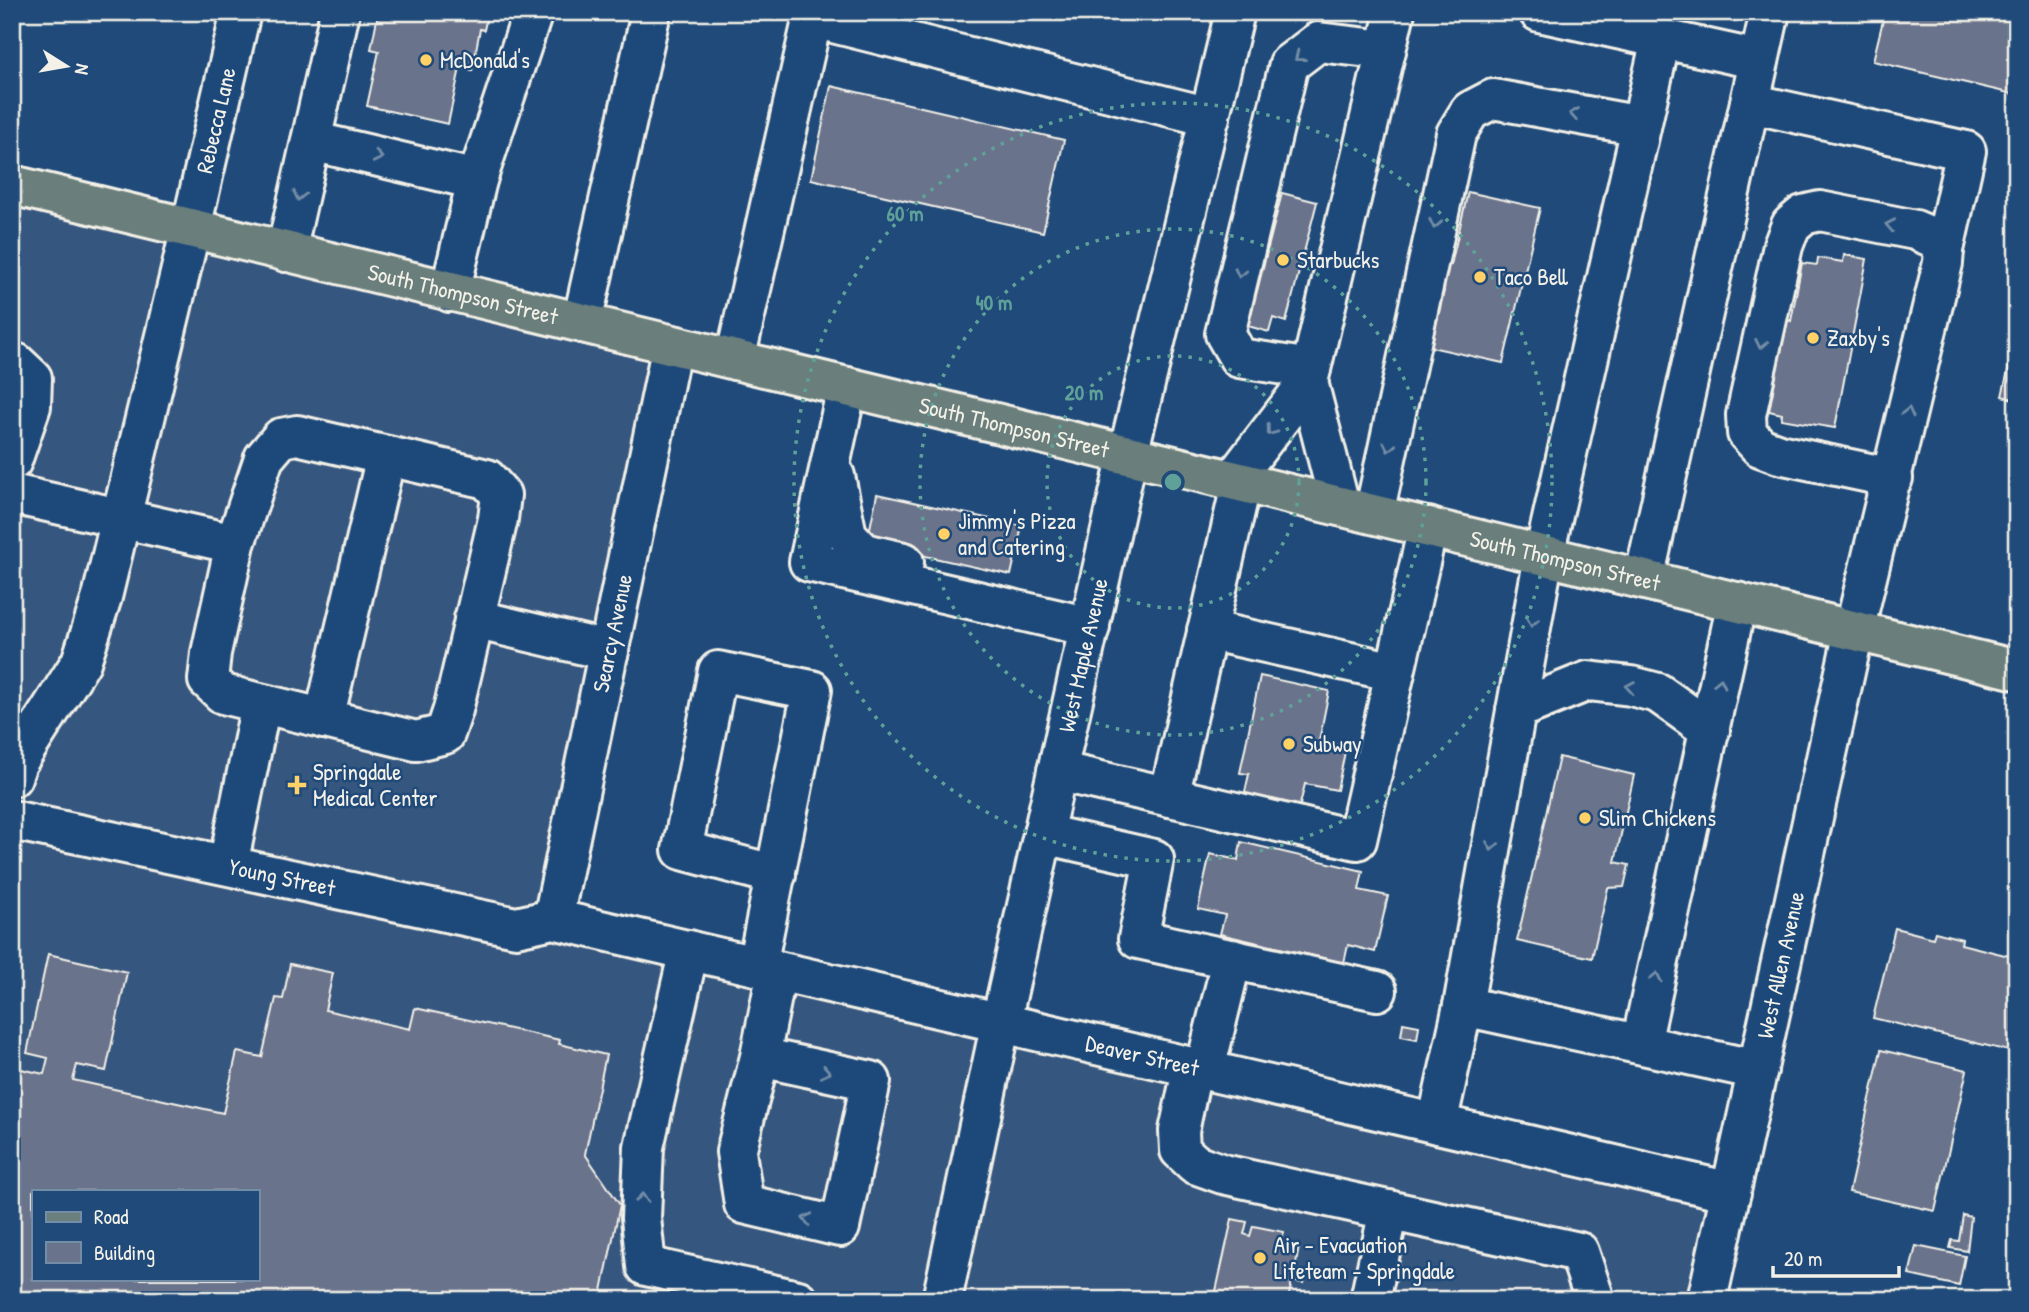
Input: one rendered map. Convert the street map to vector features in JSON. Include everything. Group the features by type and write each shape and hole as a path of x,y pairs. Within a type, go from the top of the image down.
{"main road":[{"name":"South Thompson Street","path":"12,185 2017,670"}],"street":[{"name":"Rebecca Lane","path":"12,777 17,763 81,662 102,597 241,12"},
{"path":"286,252 340,12"},
{"path":"314,128 352,61 364,12"},
{"path":"450,292 477,180 533,12"},
{"path":"583,323 651,12"},
{"name":"West Maple Avenue","path":"942,1300 1128,454 1236,12"},
{"path":"1169,797 1207,630 1237,480 1310,375 1395,12"},
{"path":"1539,12 1759,60"},
{"path":"1644,579 1770,12"},
{"path":"735,360 814,15 1210,117"},
{"path":"1437,1124 1463,1006 1544,555 1661,39"},
{"path":"1310,375 1239,358 1225,334 1228,320 1289,64 1318,42 1386,50"},
{"path":"1357,510 1456,134 1470,111 1493,99 1641,126"},
{"name":"West Allen Avenue","path":"1707,1300 1854,631 1893,478 1966,152 1750,103"},
{"path":"314,128 477,180"},
{"path":"1893,478 1779,454 1760,447 1747,433 1746,415 1783,246 1791,225 1803,215 1820,211 1915,230 1934,238 1944,250"},
{"name":"Searcy Avenue","path":"553,919 672,345"},
{"path":"12,362 32,378 31,406 12,461"},
{"path":"1310,375 1357,510"},
{"path":"847,387 810,562 1090,627"},
{"path":"297,435 386,456 487,479 501,495 498,519 446,734 416,741 223,694 208,680 211,653 234,544 264,458 281,438 297,435"},
{"path":"324,719 386,456"},
{"path":"12,494 234,544"},
{"path":"1058,771 1357,840 1428,527"},
{"path":"1641,1044 1737,602"},
{"path":"474,619 609,651"},
{"path":"1207,630 1395,671"},
{"path":"760,1057 871,1081 839,1227 744,1204 736,1152 760,1057 776,875 812,690 718,671 682,850 776,875"},
{"path":"1516,710 1588,681 1658,692 1710,730"},
{"path":"228,866 261,704"},
{"name":"Young Street","path":"12,820 516,927 553,919"},
{"path":"1043,834 1154,859 1138,939 1377,991"},
{"name":"Deaver Street","path":"553,919 1731,1192"},
{"path":"689,950 644,1147 641,1218 646,1266 712,1291 797,1300"},
{"path":"1232,959 1180,1132 1180,1150 1195,1164 1223,1174 1579,1252 1593,1294 1591,1300"},
{"path":"1463,1006 1758,1070"},
{"path":"1370,1300 1389,1210"}],"shaded area":[{"name":"Springdale Medical Center","path":"12,185 672,345 553,919 1731,1192 1707,1300 12,1300"}],"building":[{"name":"McDonald's","path":"371,12 488,12 484,30 480,29 472,71 460,68 448,124 367,106 379,51 371,49 378,14"},
{"path":"1885,12 2017,12 2017,95 1873,61"},
{"path":"831,86 1064,140 1043,232 811,179"},
{"name":"Taco Bell","path":"1468,192 1540,208 1503,363 1431,347 1444,291 1435,289 1440,263 1451,265"},
{"name":"Starbucks","path":"1282,193 1317,202 1286,322 1273,318 1269,332 1248,326"},
{"name":"Zaxby's","path":"1844,255 1867,259 1835,428 1781,419 1782,414 1769,411 1779,360 1771,358 1779,318 1791,321 1802,263 1817,265 1818,258 1843,262"},
{"path":"2017,333 2017,400 2002,396"},
{"name":"Jimmy's Pizza and Catering","path":"877,494 1022,526 1011,575 867,543"},
{"path":"2017,520 2017,549 2011,548"},
{"name":"Subway","path":"1260,676 1329,691 1319,741 1346,747 1337,790 1305,784 1298,813 1243,801 1249,774 1240,773"},
{"name":"Slim Chickens","path":"1559,757 1634,775 1615,862 1629,865 1624,887 1608,888 1592,958 1517,941"},
{"path":"1241,842 1363,871 1359,890 1388,896 1375,952 1348,945 1344,963 1220,934 1225,915 1198,909 1210,854 1238,860"},
{"path":"1895,928 1933,938 1935,932 1962,939 1961,944 2017,958 2017,1053 1873,1018"},
{"path":"48,954 127,972 106,1071 77,1065 73,1080 223,1113 237,1052 262,1057 276,998 283,999 290,964 333,973 325,1010 410,1029 415,1008 560,1040 559,1044 606,1055 585,1154 620,1205 600,1300 12,1300 12,1067 44,1074 48,1058 27,1053"},
{"path":"1403,1023 1419,1026 1417,1039 1401,1036"},
{"path":"1881,1050 1967,1070 1935,1211 1849,1192"},
{"path":"1963,1215 1971,1217 1967,1251 1950,1248 1952,1240 1959,1241"},
{"name":"Air - Evacuation Lifeteam - Springdale","path":"1232,1219 1247,1222 1244,1234 1250,1236 1253,1226 1284,1232 1281,1242 1299,1246 1295,1270 1305,1273 1303,1283 1292,1281 1288,1300 1214,1300"},
{"path":"1916,1246 1965,1256 1959,1286 1909,1275"}],"place":[{"name":"McDonald's","path":"426,60"},
{"name":"Starbucks","path":"1283,260"},
{"name":"Taco Bell","path":"1480,277"},
{"name":"Zaxby's","path":"1813,338"},
{"name":"Jimmy's Pizza and Catering","path":"944,534"},
{"name":"Subway","path":"1289,744"},
{"name":"Springdale Medical Center","path":"297,785"},
{"name":"Slim Chickens","path":"1585,818"},
{"name":"Air - Evacuation Lifeteam - Springdale","path":"1260,1258"}]}
